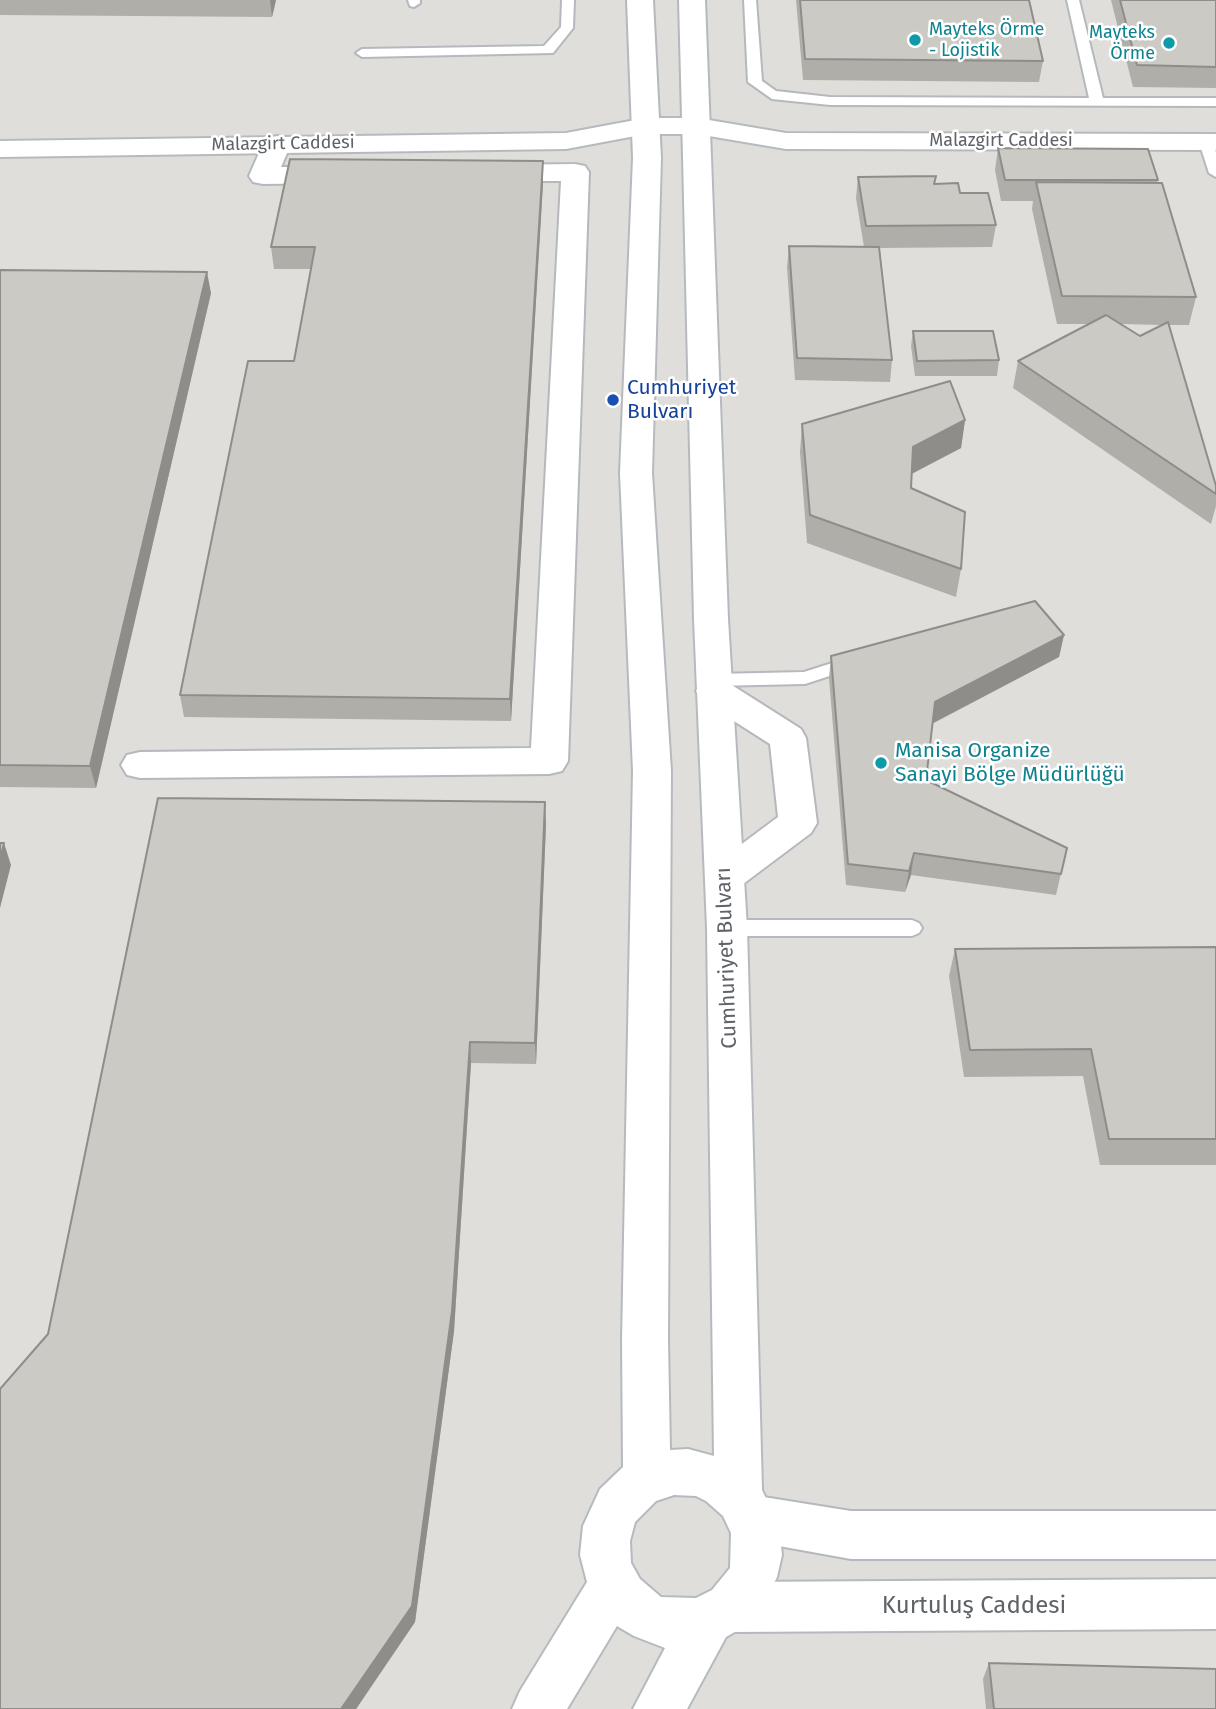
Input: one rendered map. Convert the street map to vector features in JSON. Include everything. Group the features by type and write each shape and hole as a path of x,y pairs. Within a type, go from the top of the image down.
{"main road":[{"path":"640,0 646,142 636,473 652,771 645,1340 647,1479"},
{"name":"Cumhuriyet Bulvarı","path":"692,0 714,686 727,928 737,1330 745,1508"},
{"name":"Malazgirt Caddesi","path":"0,149 566,141 1211,142"},
{"path":"277,144 263,176 372,174"},
{"path":"140,765 549,761 575,172 467,173"},
{"path":"714,686 788,738 798,823 725,877"},
{"path":"659,1709 720,1614 749,1587 758,1564 758,1541 745,1508 718,1483 695,1474 671,1473 647,1479 627,1492 611,1511 603,1536 603,1562 613,1586 631,1606 655,1619 682,1624 720,1614"},
{"path":"745,1508 850,1535 1216,1535"},
{"path":"538,1709 613,1586"},
{"name":"Kurtuluş Caddesi","path":"720,1614 1216,1604"}],"lane":[{"path":"362,53 548,50 568,28 568,0"},
{"path":"750,0 755,82 772,95 830,101 1216,102"},
{"path":"1073,0 1097,102"},
{"path":"1211,142 1216,173"},
{"path":"714,686 805,678 870,657"},
{"path":"727,928 912,928"}],"shaded area":[{"path":"0,0 1216,0 1216,1709 0,1709"}],"building":[{"name":"Mayteks Örme - Lojistik","path":"800,0 1029,0 1043,61 805,59"},
{"name":"Mayteks Örme","path":"1120,0 1216,0 1216,67 1137,65"},
{"path":"998,148 1148,149 1158,180 1005,180"},
{"path":"290,159 543,161 510,699 180,695 248,361 294,361 315,247 271,247"},
{"path":"936,176 934,184 958,183 960,193 988,193 996,225 866,226 858,177"},
{"path":"1036,182 1162,183 1196,297 1062,296"},
{"path":"789,246 879,247 892,360 797,358"},
{"path":"0,270 207,272 90,766 0,765"},
{"path":"1106,315 1140,336 1168,322 1216,486 1216,494 1018,361"},
{"path":"913,331 993,331 999,360 917,361"},
{"path":"950,381 965,420 913,447 911,488 965,512 961,569 810,515 802,424"},
{"name":"Manisa Organize Sanayi Bölge Müdürlüğü","path":"1035,601 1064,635 935,702 926,780 1067,848 1061,874 914,853 909,871 848,864 831,656"},
{"path":"158,798 545,802 535,1043 470,1042 452,1311 412,1606 341,1709 0,1709 0,1389 48,1334"},
{"path":"0,843 4,843 0,859"},
{"path":"1216,947 1216,1139 1109,1139 1091,1049 970,1050 955,949"},
{"path":"989,1663 1216,1669 1216,1709 994,1709"}],"place":[{"name":"Mayteks Örme - Lojistik","path":"915,40"},
{"name":"Mayteks Örme","path":"1169,43"},
{"name":"Cumhuriyet Bulvarı","path":"613,400"},
{"name":"Manisa Organize Sanayi Bölge Müdürlüğü","path":"881,763"}]}
